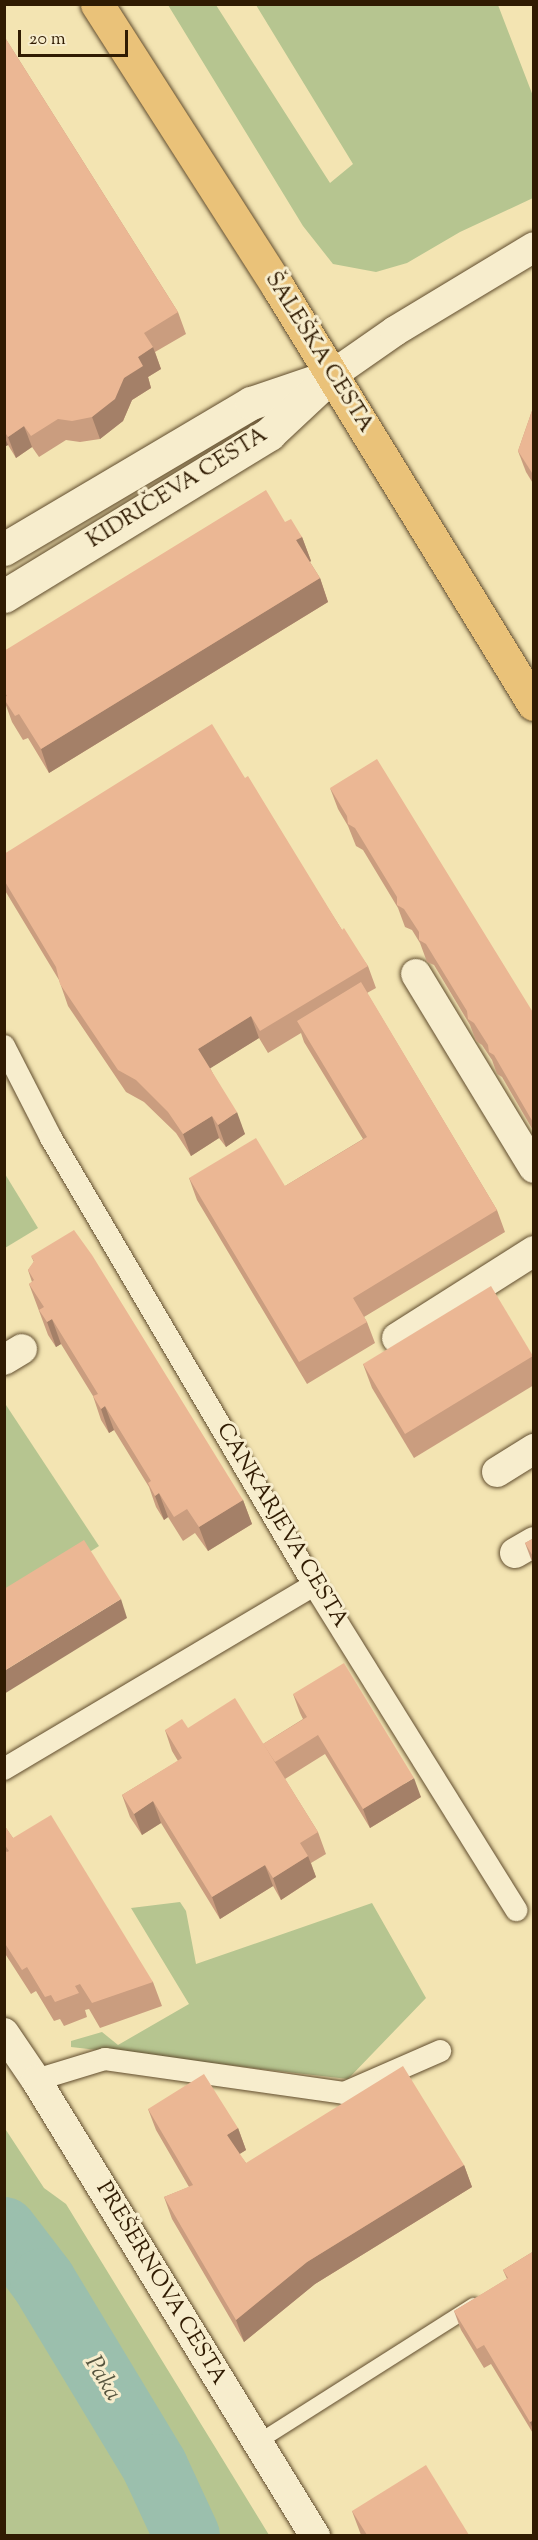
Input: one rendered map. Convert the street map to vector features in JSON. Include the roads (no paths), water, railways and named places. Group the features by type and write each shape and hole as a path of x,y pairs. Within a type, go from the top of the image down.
{"main road":[{"name":"ŠALEŠKA CESTA","path":"97,4 332,375 534,704"},
{"name":"KIDRIČEVA CESTA","path":"4,549 251,403 332,375"},
{"name":"KIDRIČEVA CESTA","path":"4,596 269,434 332,375"}],"street":[{"path":"332,375 395,331 534,247"},
{"path":"416,974 534,1168"},
{"name":"CANKARJEVA CESTA","path":"4,1046 51,1138 314,1585 516,1910"},
{"path":"397,1338 534,1251"},
{"path":"497,1472 534,1449"},
{"path":"4,1769 314,1585"},
{"name":"PREŠERNOVA CESTA","path":"4,2033 36,2080 315,2535"},
{"path":"36,2080 105,2059 344,2093 440,2051"}],"lane":[{"path":"257,2442 484,2298"}],"waterway":[{"name":"Paka","path":"4,2230 43,2281 155,2467 187,2536"}]}
